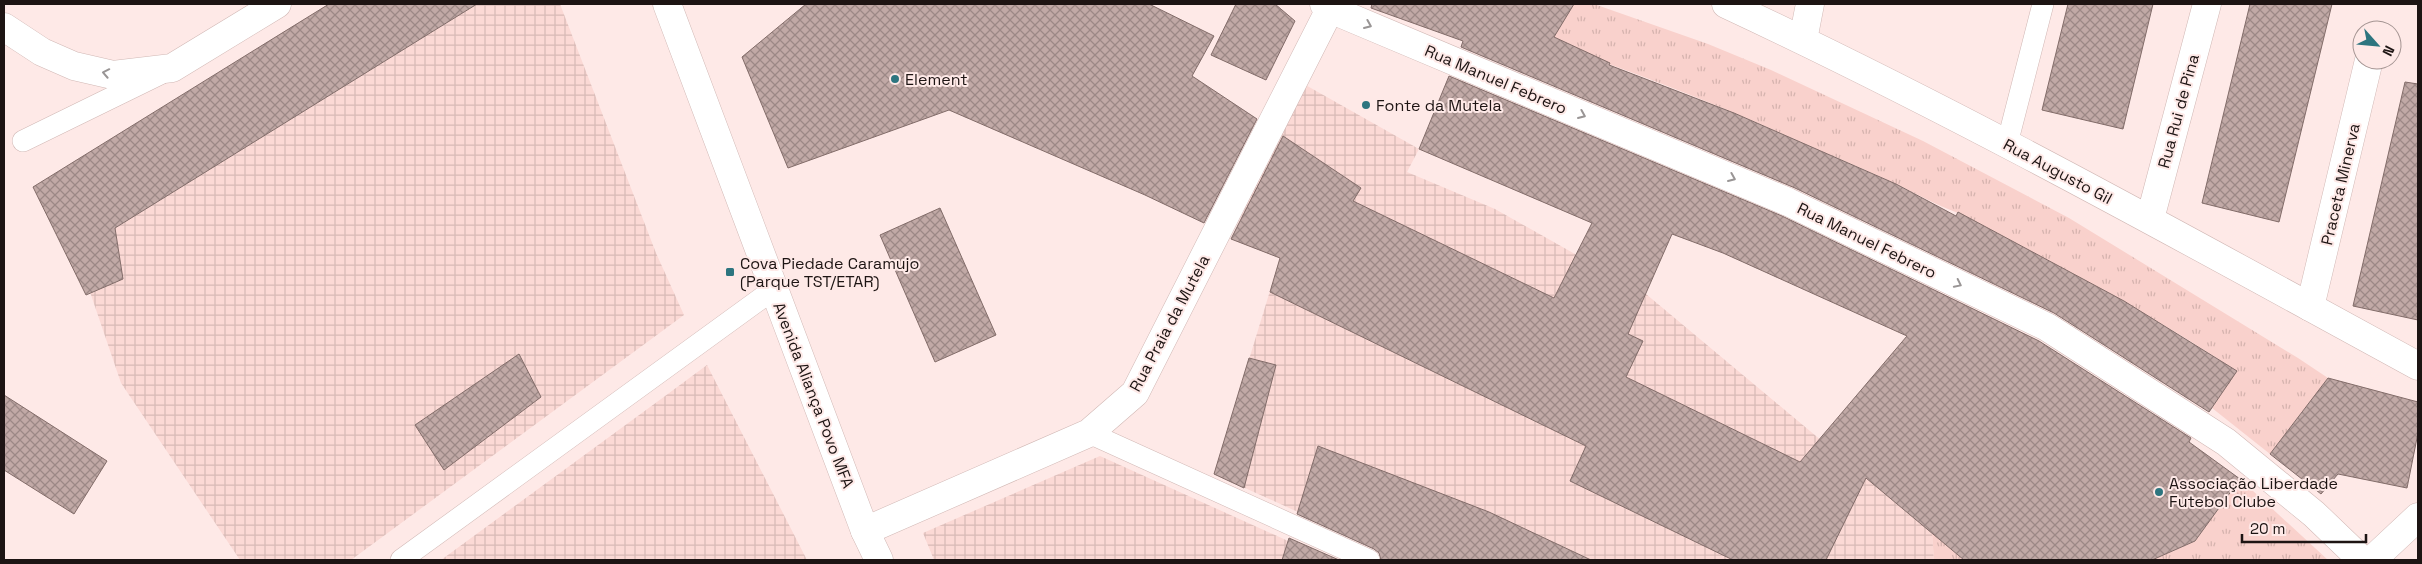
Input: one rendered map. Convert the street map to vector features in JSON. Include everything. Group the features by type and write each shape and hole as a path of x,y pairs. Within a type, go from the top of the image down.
{"street":[{"path":"4,27 42,52 74,66 113,75 172,68 277,4"},
{"name":"Avenida Aliança Povo MFA","path":"667,4 865,531 879,560"},
{"name":"Rua Augusto Gil","path":"1726,4 1803,40 2007,144 2150,219 2418,366"},
{"path":"1803,40 1810,4"},
{"name":"Rua Rui de Pina","path":"2150,219 2207,4"},
{"name":"Rua Praia da Mutela","path":"865,531 1089,433 1135,393 1327,6"},
{"name":"Rua Manuel Febrero","path":"1327,6 1788,202 2047,327 2226,442 2314,514 2362,560"},
{"name":"Praceta Minerva","path":"2310,307 2367,70"},
{"path":"2372,560 2418,517"}],"lane":[{"path":"2007,144 2043,4"},
{"path":"23,141 172,68"},
{"path":"401,560 774,289"},
{"path":"1089,433 1370,560"}],"shaded area":[{"path":"477,4 560,4 656,253 684,315 351,560 240,560 121,383 90,292 123,279 115,228"},
{"path":"1302,83 1419,149 1407,172 1495,209 1646,294 1932,533 1934,560 1404,560 1214,474 1280,258 1231,239"},
{"path":"707,365 807,560 441,560 661,399"},
{"path":"1100,456 1330,560 934,560 923,533"}],"green space":[{"path":"1574,4 1594,4 1708,44 1771,70 1923,141 2069,218 2328,378 2270,454 2212,408 2236,371 2203,349 2064,269 1958,213 1896,184 1682,92 1545,42"},
{"path":"2240,479 2328,560 2152,560 2195,541"},
{"path":"1932,533 1964,560 1934,560"}],"building":[{"path":"329,4 477,4 115,228 123,279 86,295 33,187"},
{"path":"806,4 1149,4 1214,36 1192,76 1257,119 1204,223 1145,195 949,110 788,168 742,57"},
{"path":"1236,4 1275,4 1295,21 1266,80 1211,55"},
{"path":"1372,4 1574,4 1554,37 1610,63 1609,65 1734,113 1896,184 1956,216 1958,212 2124,301 2237,371 2209,412 2054,313 1795,188 1461,47 1463,41 1371,8"},
{"path":"2068,4 2153,4 2123,129 2042,110"},
{"path":"2250,4 2332,4 2279,222 2202,203"},
{"path":"1449,76 1782,216 2039,341 2191,438 2189,442 2240,479 2195,541 2152,560 1964,560 1866,478 1826,560 1733,560 1570,481 1586,446 1270,292 1280,258 1231,239 1283,136 1361,188 1353,201 1554,298 1592,223 1419,149","holes":["1672,234 1723,253 1907,336 1800,462 1626,377 1643,341 1628,334"]},
{"path":"2405,82 2418,84 2418,320 2353,306"},
{"path":"940,208 996,335 935,362 880,235"},
{"path":"519,354 541,397 444,470 415,425"},
{"path":"1249,358 1276,365 1244,488 1214,474"},
{"path":"2328,378 2418,402 2418,433 2407,488 2338,474 2321,494 2270,454"},
{"path":"4,395 107,461 74,514 4,470"},
{"path":"1318,446 1489,512 1591,560 1381,560 1379,553 1374,549 1297,514"},
{"path":"1289,538 1339,560 1282,560"}],"place":[{"name":"Element","path":"895,79"},
{"name":"Fonte da Mutela","path":"1366,105"},
{"name":"Cova Piedade Caramujo (Parque TST/ETAR)","path":"730,272"},
{"name":"Associação Liberdade Futebol Clube","path":"2159,492"}]}
